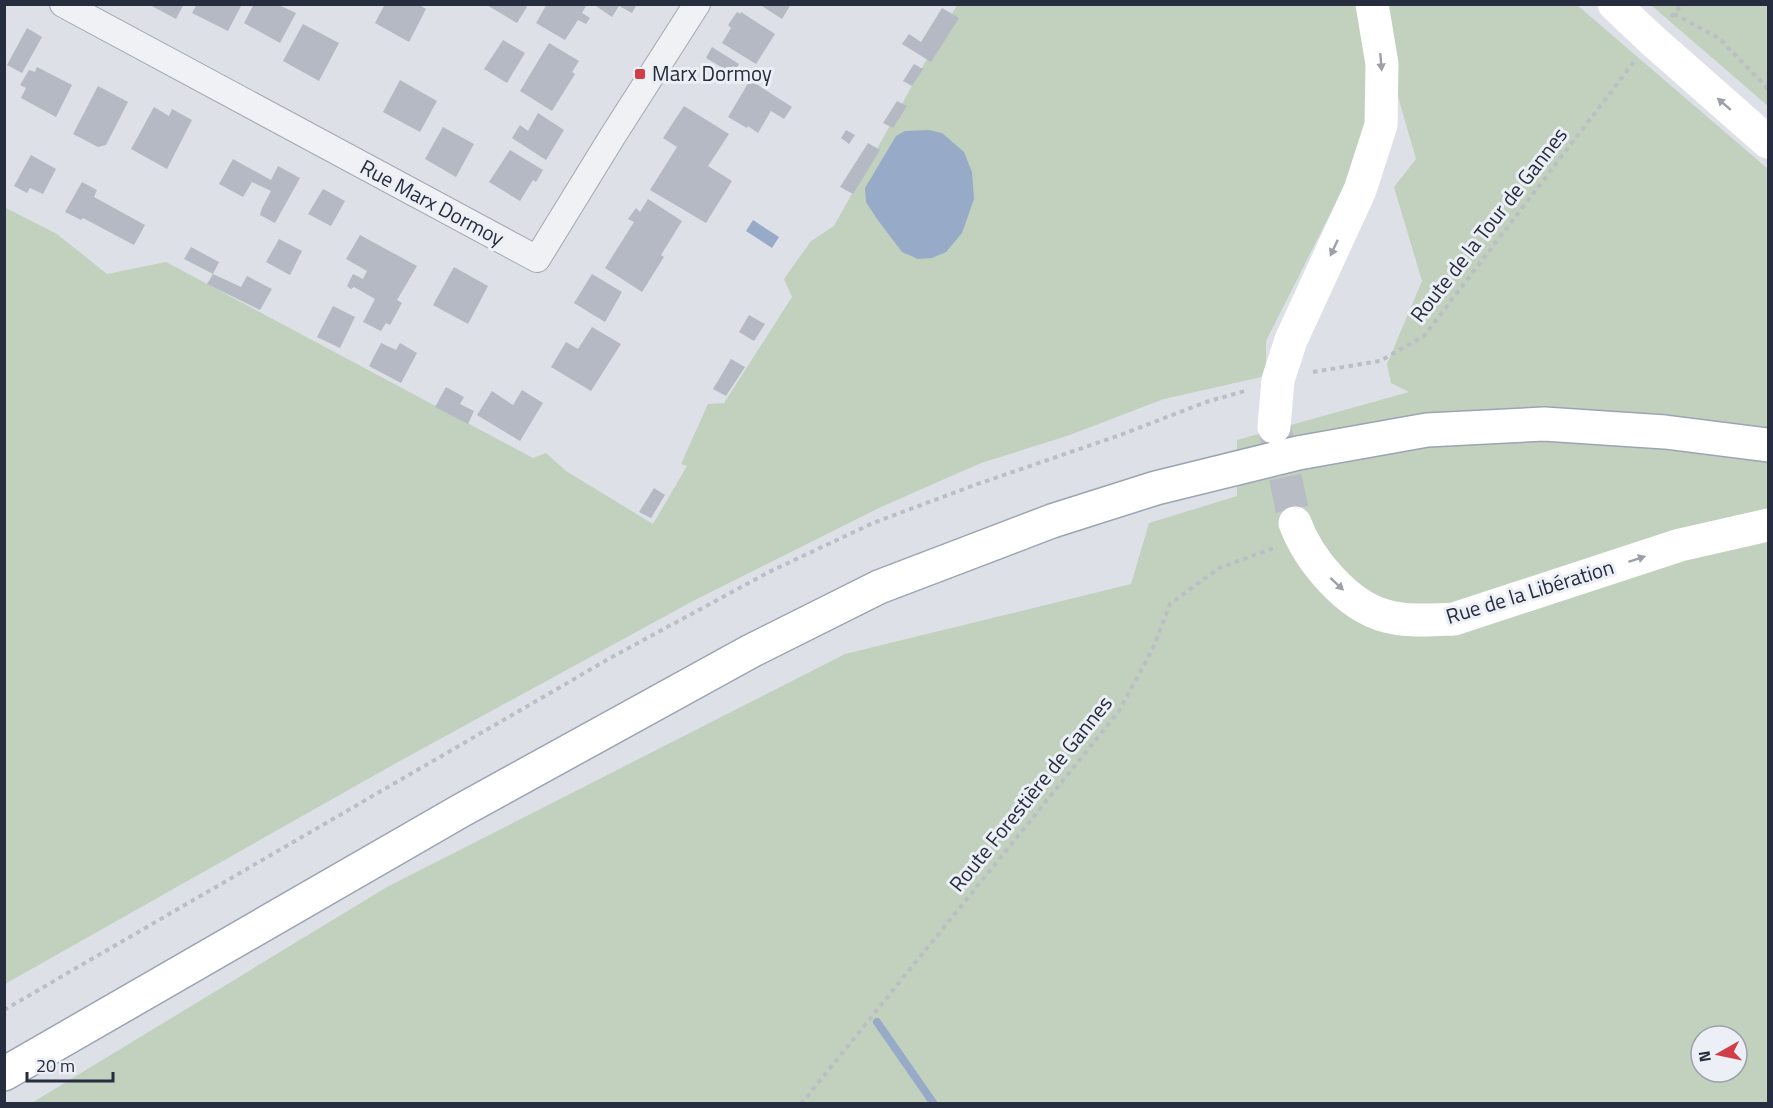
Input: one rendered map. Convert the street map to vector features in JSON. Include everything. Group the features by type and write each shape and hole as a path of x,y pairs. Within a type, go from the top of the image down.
{"main road":[{"path":"1274,427 1278,380 1291,340 1360,190 1381,125 1382,64 1372,4"},
{"path":"1614,4 1768,142"},
{"path":"4,1074 462,810 751,651 879,587 1052,521 1156,488 1298,453 1427,430 1544,424 1665,432 1768,445"},
{"name":"Rue de la Libération","path":"1298,531 1314,560 1335,584 1362,606 1384,616 1417,621 1454,619 1680,545 1768,525"}],"street":[{"name":"Rue Marx Dormoy","path":"63,4 537,259 697,4"}],"path":[{"path":"1682,4 1674,14 1719,38 1768,89"},
{"name":"Route de la Tour de Gannes","path":"4,1010 612,657 769,572 873,523 972,486 1124,434 1206,402 1278,380 1380,361 1424,336 1652,40"},
{"name":"Route Forestière de Gannes","path":"801,1104 1119,711 1153,648 1170,604 1219,568 1298,531"}],"green space":[{"path":"957,5 1360,5 1371,51 1366,143 1266,341 1266,376 1164,399 1067,436 981,463 881,507 693,601 398,762 5,984 4,207 57,234 107,274 166,262 533,458 546,453 566,471 653,524 687,466 681,464 708,404 724,403 792,297 784,279 811,241 834,226"},
{"path":"1377,5 1577,5 1768,169 1768,1103 30,1104 387,887 845,654 1131,584 1149,523 1237,496 1237,440 1409,392 1391,383 1387,364 1422,281 1394,187 1416,159 1391,72"},
{"path":"1651,5 1768,5 1768,106"}],"water":[{"path":"929,130 942,133 964,152 972,172 974,199 962,233 946,252 932,258 918,259 902,252 877,219 866,202 865,188 896,136 905,131"},
{"path":"753,220 779,237 772,248 746,231"}],"building":[{"path":"148,4 184,4 176,19"},
{"path":"197,4 242,4 228,31 192,13"},
{"path":"254,4 282,4 281,6 296,13 280,43 244,23"},
{"path":"385,4 418,4 426,9 409,42 375,23"},
{"path":"485,4 523,4 527,7 517,23"},
{"path":"547,4 587,4 582,13 590,18 586,24 578,20 565,40 536,23"},
{"path":"593,4 637,4 632,13 619,6 612,17"},
{"path":"759,4 791,4 782,19"},
{"path":"942,8 959,18 931,62 902,44 909,34 921,42"},
{"path":"737,12 740,14 741,12 775,34 756,64 722,43 731,28 728,25"},
{"path":"303,24 339,43 319,81 283,61"},
{"path":"27,28 42,37 22,73 7,65"},
{"path":"503,40 525,53 507,83 484,69"},
{"path":"549,43 579,61 572,72 575,74 552,111 520,91"},
{"path":"712,47 739,64 733,74 706,58"},
{"path":"914,64 923,69 912,86 903,81"},
{"path":"37,67 72,85 56,117 21,98 26,88 20,85 29,70 35,72"},
{"path":"400,80 437,101 420,132 383,112"},
{"path":"750,80 792,107 784,119 771,111 758,133 728,117"},
{"path":"98,86 128,102 106,145 98,147 73,134"},
{"path":"897,101 907,106 893,128 883,123"},
{"path":"684,106 729,134 708,166 732,181 706,223 650,190 677,147 663,138"},
{"path":"154,107 169,116 172,109 192,120 167,169 131,149"},
{"path":"538,113 564,130 546,160 512,138 520,125 528,131"},
{"path":"443,127 474,144 456,177 425,159"},
{"path":"846,130 855,135 849,144 841,138"},
{"path":"868,143 880,150 853,194 840,187"},
{"path":"510,150 543,170 536,182 533,180 520,201 489,182"},
{"path":"31,155 56,169 43,194 30,188 27,193 14,186"},
{"path":"233,159 271,180 278,166 300,178 275,223 260,215 271,191 252,182 243,197 219,184"},
{"path":"82,182 97,190 94,197 145,225 134,245 83,218 81,220 65,212"},
{"path":"323,189 345,201 331,226 308,214"},
{"path":"648,199 682,221 661,255 664,257 642,292 605,268 634,222 628,219 636,208 640,212"},
{"path":"360,235 417,266 397,300 402,303 390,325 386,323 381,331 363,322 375,299 354,287 351,289 347,286 353,274 363,279 367,271 346,259"},
{"path":"279,239 302,251 290,275 266,262"},
{"path":"191,247 219,262 213,274 184,259"},
{"path":"454,267 488,286 468,324 433,305"},
{"path":"213,274 241,287 247,276 272,289 260,310 207,284"},
{"path":"592,274 622,292 605,322 574,303"},
{"path":"333,306 355,317 340,348 317,337"},
{"path":"749,315 765,324 754,341 739,332"},
{"path":"592,327 621,344 591,391 551,367 566,342 578,349"},
{"path":"381,343 396,350 400,343 417,353 401,383 369,366"},
{"path":"731,359 745,367 726,396 713,389"},
{"path":"446,387 464,397 460,404 474,411 468,424 435,407"},
{"path":"522,390 543,403 520,441 477,415 492,391 513,405"},
{"path":"654,488 665,495 651,518 639,512"}],"waterway":[{"path":"877,1022 934,1104"}],"tunnel":[{"path":"1275,429 1295,523"}],"place":[{"name":"Marx Dormoy","path":"640,74"}]}
